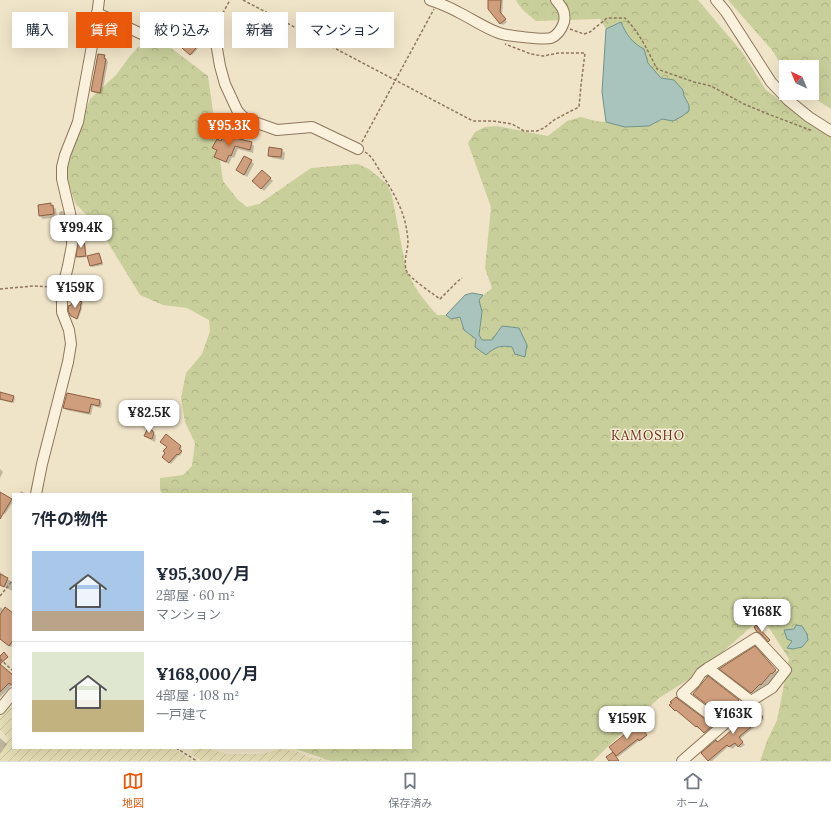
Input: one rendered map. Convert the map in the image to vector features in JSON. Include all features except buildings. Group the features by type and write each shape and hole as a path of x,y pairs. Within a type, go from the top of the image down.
{"street":[{"path":"97,12 99,0"},
{"path":"434,1 500,33 542,39 555,36 558,34 562,26 565,13 563,7 556,0"},
{"path":"716,0 726,12 771,82 788,100 831,132"},
{"path":"36,493 68,362 70,344 69,330 62,312 62,302 63,288 72,245 72,225 62,179 62,167 78,122 92,48"},
{"path":"217,48 225,84 237,110 246,119 278,130 312,127 358,149"},
{"path":"682,761 724,725 751,700 772,688 786,670 756,638 701,673 696,682 682,694 724,725"},
{"path":"708,668 751,700"},
{"path":"0,709 12,694"}],"path":[{"path":"224,12 230,0"},
{"path":"243,0 473,121 493,121 512,124 524,131 537,131 571,110 579,107 585,53 559,53 543,56 531,54 502,43"},
{"path":"434,1 396,80 358,149 368,154 372,158 396,197 404,214 408,244 406,264 407,271 411,276 440,299 462,278"},
{"path":"562,26 584,34 590,32 607,18 625,18 633,27 658,69 694,82 712,86 744,104 816,132"},
{"path":"0,289 33,286 63,288"},
{"path":"0,596 12,581"},
{"path":"0,659 12,670"},
{"path":"178,749 197,761"}],"shaded area":[{"path":"12,704 12,749 175,749 193,761 0,761 0,755 8,738 0,730 0,718"},
{"path":"194,749 210,749 226,754 262,754 280,749 296,751 311,758 329,761 202,761 191,754"}],"green space":[{"path":"516,0 698,0 742,52 766,90 831,137 831,761 760,761 777,720 789,659 762,617 699,673 659,698 593,761 331,761 296,749 412,749 412,493 162,493 160,490 160,478 183,475 192,466 195,443 185,422 181,398 186,373 202,354 210,331 209,320 187,308 163,305 140,295 99,228 75,203 68,180 68,157 90,99 116,75 138,47 171,48 208,76 223,181 238,200 247,207 259,204 311,168 358,164 369,169 387,184 392,196 406,268 419,293 437,315 446,315 451,319 460,317 464,330 493,349 504,346 512,347 502,326 492,340 482,340 479,335 482,312 479,299 492,288 485,268 491,207 468,143 475,132 485,127 497,126 548,136 567,121 581,117 625,127 649,126 662,119 689,111 689,104 686,99 653,69 647,61 644,49 630,38 621,22 606,29 600,19 536,21 522,9"},
{"path":"728,0 831,0 831,109 817,100 819,100 819,60 779,60 779,62 772,50"}],"water":[{"path":"621,22 630,38 644,49 648,63 661,78 674,80 683,90 684,96 689,105 689,111 681,117 673,121 662,119 649,126 625,127 606,122 602,92 606,29"},
{"path":"472,293 483,295 479,300 482,312 479,335 482,340 492,340 502,326 519,328 527,345 525,357 515,354 512,347 508,346 498,347 486,355 475,347 476,339 464,330 460,317 451,319 446,315 465,295"},
{"path":"796,625 802,626 807,634 808,640 802,647 793,649 787,648 792,641 787,639 784,630 794,629"}],"district":[{"name":"KAMOSHO","path":"648,435"}]}
